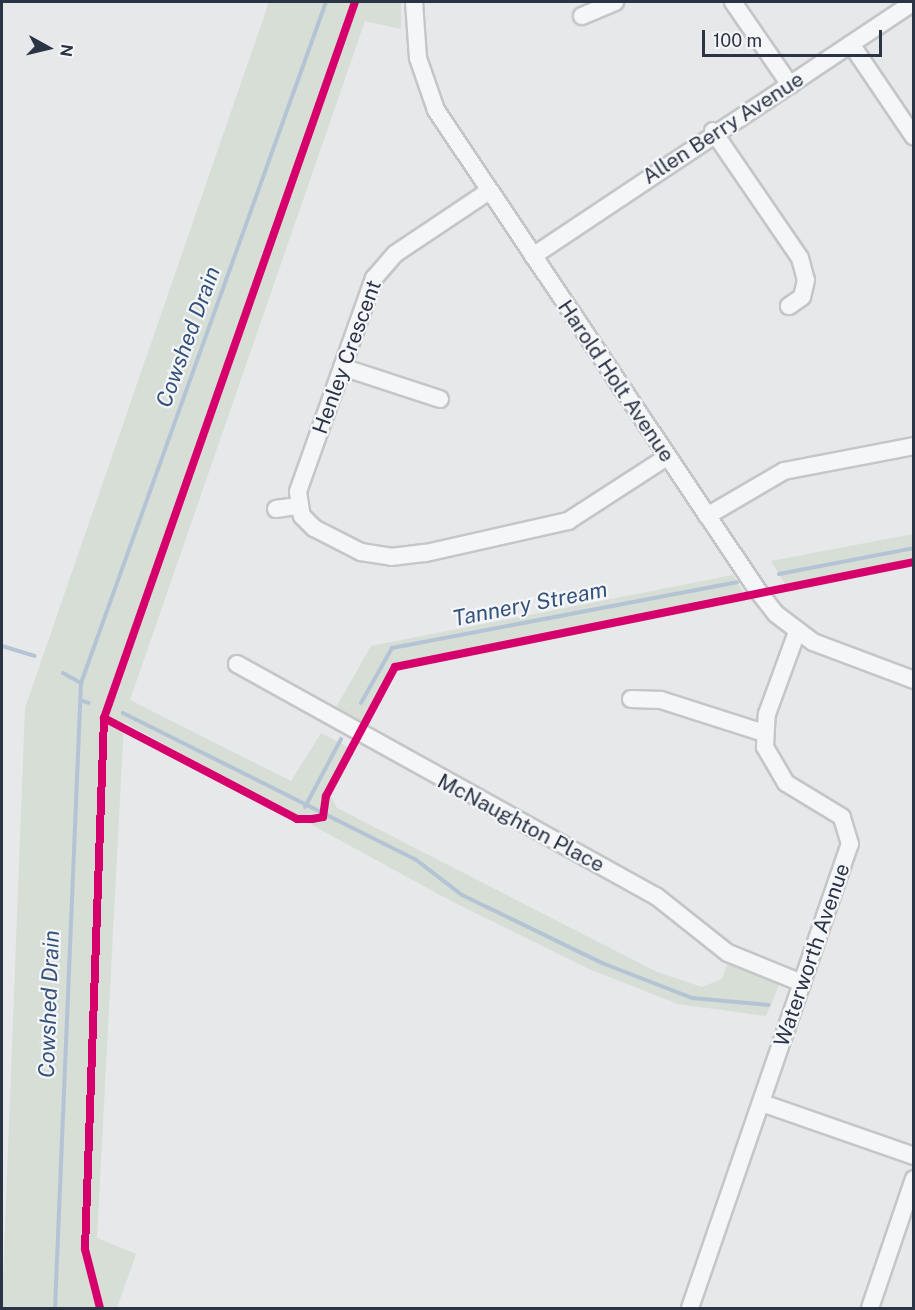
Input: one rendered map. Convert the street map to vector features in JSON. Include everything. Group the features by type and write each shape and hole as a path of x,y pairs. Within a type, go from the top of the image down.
{"street":[{"name":"Harold Holt Avenue","path":"414,2 415,41 429,93 489,191 767,603 797,632 914,680"},
{"path":"582,16 615,2"},
{"path":"733,2 790,85"},
{"name":"Allen Berry Avenue","path":"533,256 713,131 790,85 914,2"},
{"path":"851,44 914,137"},
{"path":"713,131 800,258 806,280 802,297 789,306"},
{"name":"Henley Crescent","path":"298,506 366,296 384,264 489,191"},
{"path":"342,367 440,399"},
{"path":"707,516 784,471 914,446"},
{"path":"276,509 298,506 314,528 347,546 377,555 408,556 558,525 667,457"},
{"path":"631,699 661,700 764,733 797,632"},
{"name":"McNaughton Place","path":"237,663 656,896 728,953 802,983"},
{"name":"Waterworth Avenue","path":"690,1308 848,851 849,828 836,812 778,775 764,733"},
{"path":"762,1103 914,1156"},
{"path":"870,1308 914,1179"}],"shaded area":[{"path":"269,2 401,2 401,29 365,21 130,700 291,781 321,733 354,750 330,795 337,808 657,972 702,987 722,979 729,959 780,983 766,1016 678,1004 589,969 451,901 124,722 97,1238 136,1254 117,1308 2,1308 25,708"},
{"path":"913,534 913,566 790,592 771,561"},
{"path":"733,575 748,600 398,671 365,727 335,709 371,646"}],"waterway":[{"name":"Cowshed Drain","path":"55,1308 81,683 326,2"},
{"name":"Tannery Stream","path":"779,574 914,548"},
{"name":"Tannery Stream","path":"361,703 392,648 737,582"},
{"name":"Tannery Stream","path":"2,646 35,656"},
{"name":"Tannery Stream","path":"63,673 81,683"},
{"name":"Tannery Stream","path":"80,700 89,703"},
{"path":"123,713 415,859 462,895 602,963 692,998 769,1005"},
{"name":"Tannery Stream","path":"305,807 341,739"}],"cycle path":[{"path":"355,2 104,718 297,819 323,817 326,796 395,667 914,562"},
{"path":"100,1308 85,1249 104,718"}]}
